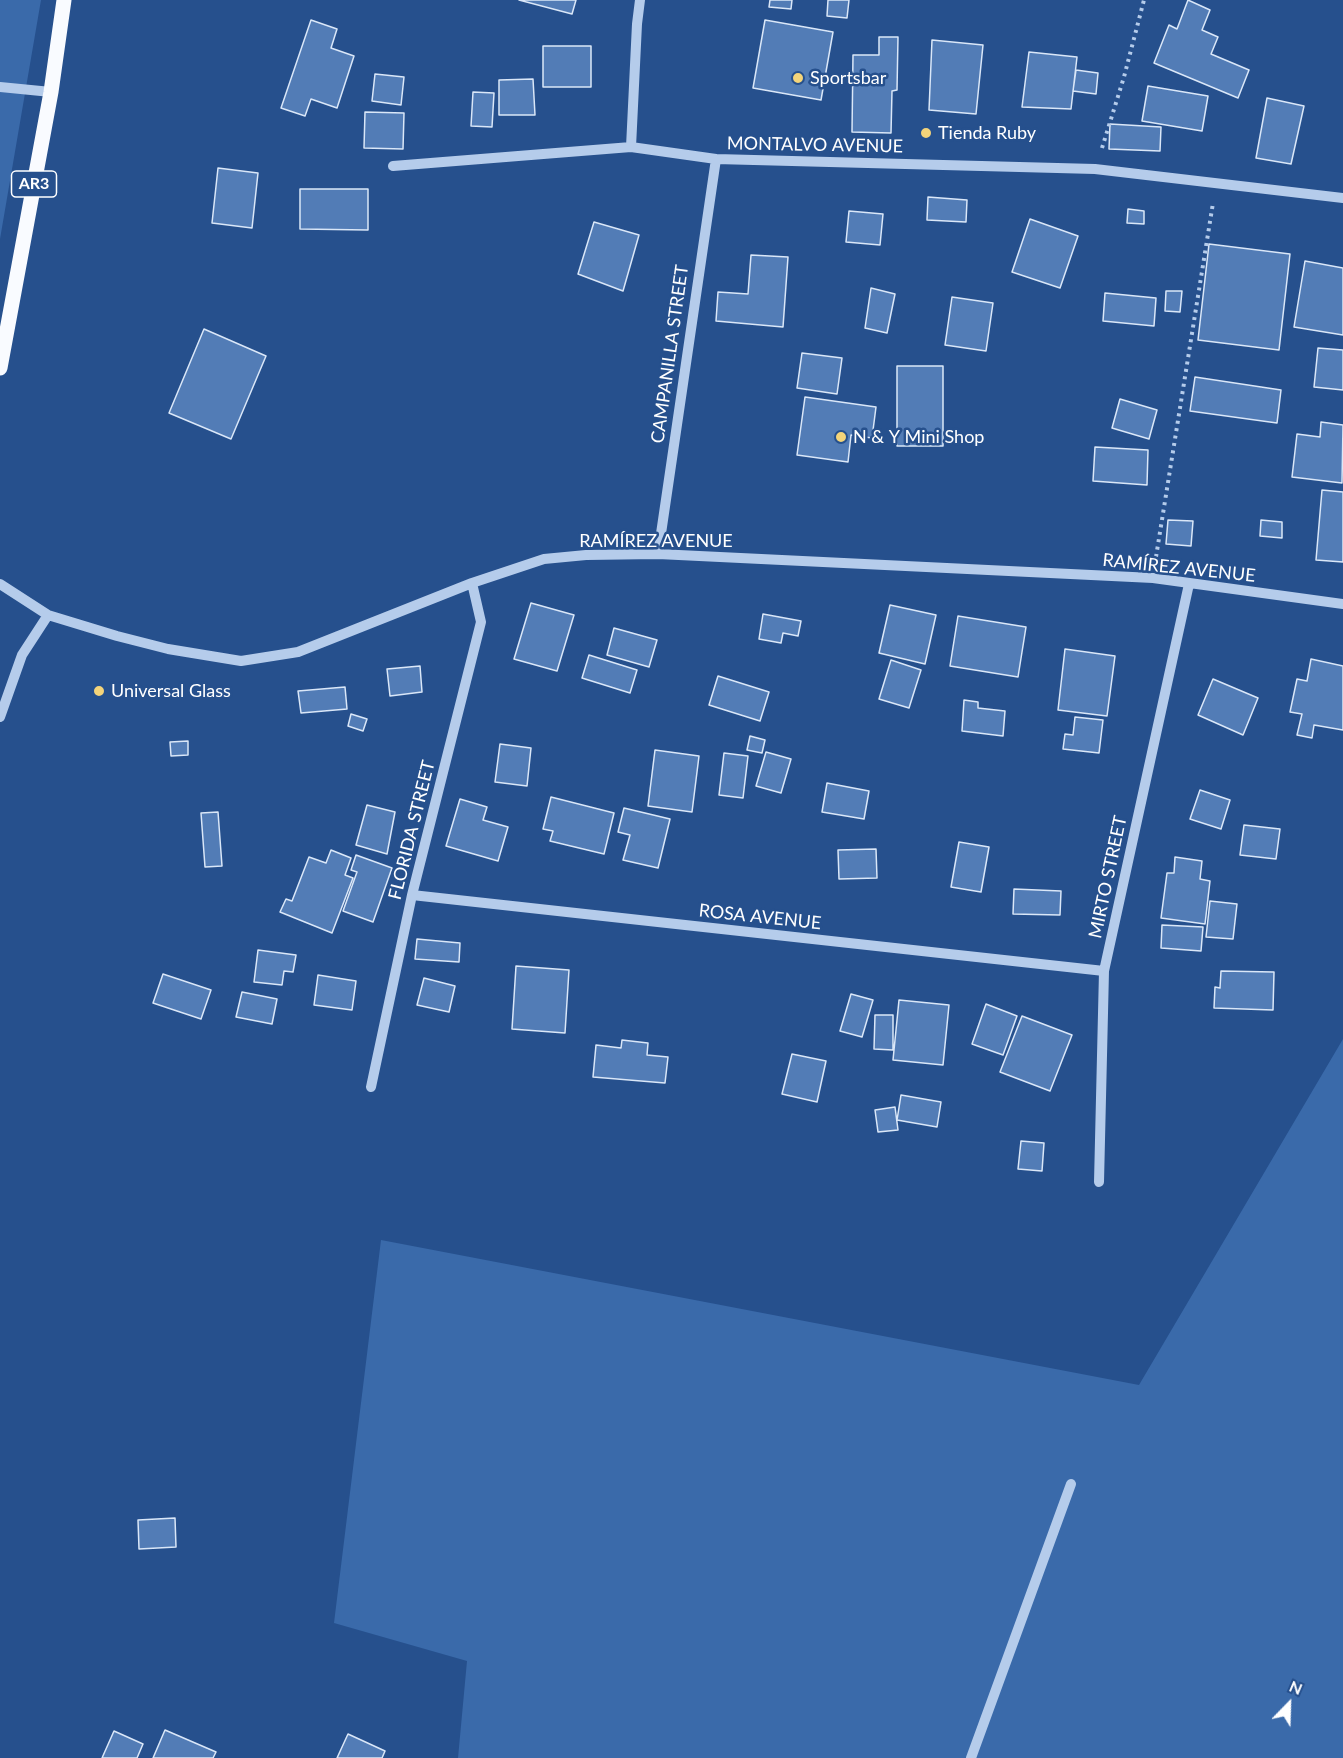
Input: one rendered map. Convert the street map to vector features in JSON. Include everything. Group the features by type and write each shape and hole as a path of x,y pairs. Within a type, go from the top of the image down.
{"main road":[{"name":"AR3","path":"0,368 51,92 64,0"}],"street":[{"path":"631,147 640,0"},
{"path":"0,87 51,92"},
{"name":"MONTALVO AVENUE","path":"393,166 631,147 716,159 1095,169 1343,198"},
{"name":"CAMPANILLA STREET","path":"658,554 716,159"},
{"name":"RAMÍREZ AVENUE","path":"0,584 48,615 168,649 241,661 298,652 472,583 544,559 586,555 658,554 1153,578 1343,604"},
{"name":"FLORIDA STREET","path":"371,1087 412,895 476,647 481,622 472,583"},
{"name":"MIRTO STREET","path":"1099,1182 1104,971 1189,584"},
{"path":"0,717 22,655 48,615"},
{"name":"ROSA AVENUE","path":"412,895 1104,971"},
{"path":"971,1758 1071,1484"}],"path":[{"path":"1095,169 1124,77 1144,0"},
{"path":"1153,578 1216,184"}],"shaded area":[{"path":"0,0 41,0 0,239"},
{"path":"1343,1039 1343,1758 458,1758 467,1661 334,1623 381,1240 1139,1385"}],"building":[{"path":"519,0 576,0 572,14"},
{"path":"770,0 792,0 791,9 769,7"},
{"path":"828,0 849,0 847,18 827,16"},
{"path":"1188,0 1210,10 1202,30 1218,37 1211,54 1249,70 1238,98 1154,63 1169,25 1177,29"},
{"path":"311,20 337,29 331,48 354,56 337,108 311,99 305,116 281,108"},
{"path":"765,20 833,32 821,100 753,88"},
{"path":"879,37 898,37 897,90 892,91 891,133 852,132 853,55 879,55"},
{"path":"932,40 983,45 976,114 929,110"},
{"path":"543,46 591,46 591,87 543,87"},
{"path":"1029,52 1077,57 1071,109 1022,107"},
{"path":"1076,70 1098,73 1096,94 1073,91"},
{"path":"375,74 404,77 401,105 372,101"},
{"path":"533,79 535,115 499,115 499,80"},
{"path":"1148,86 1208,96 1202,131 1142,121"},
{"path":"473,92 494,93 492,127 471,126"},
{"path":"1267,98 1304,106 1291,164 1256,158"},
{"path":"365,112 404,113 403,149 364,148"},
{"path":"1110,124 1161,127 1160,151 1109,149"},
{"path":"218,168 258,173 252,228 212,223"},
{"path":"300,189 368,189 368,230 300,229"},
{"path":"928,197 967,200 966,222 927,220"},
{"path":"1128,209 1144,211 1144,224 1127,223"},
{"path":"849,211 883,214 880,245 846,242"},
{"path":"1030,219 1078,236 1060,288 1012,272"},
{"path":"594,222 639,235 623,291 578,274"},
{"path":"1209,244 1290,254 1279,350 1198,340"},
{"path":"751,255 788,257 783,327 716,321 718,292 748,294"},
{"path":"1305,261 1343,268 1343,335 1294,327"},
{"path":"871,288 895,294 887,333 865,328"},
{"path":"1166,291 1182,291 1180,312 1165,311"},
{"path":"1105,293 1156,298 1154,326 1103,321"},
{"path":"952,297 993,303 986,351 945,345"},
{"path":"204,329 266,356 231,439 169,413"},
{"path":"1318,348 1343,350 1343,390 1314,387"},
{"path":"802,353 842,358 837,394 797,388"},
{"path":"897,366 943,366 943,446 897,446"},
{"path":"1195,377 1281,390 1277,423 1190,411"},
{"path":"805,397 876,407 872,438 851,435 848,462 797,455"},
{"path":"1120,399 1157,410 1149,439 1112,428"},
{"path":"1321,422 1343,425 1342,483 1292,477 1297,434 1320,437"},
{"path":"1095,447 1148,450 1147,485 1093,481"},
{"path":"1322,490 1343,492 1343,562 1316,560"},
{"path":"1168,520 1193,521 1191,546 1166,544"},
{"path":"1261,520 1282,522 1282,538 1260,536"},
{"path":"531,603 574,615 557,671 514,659"},
{"path":"890,605 936,615 925,664 879,653"},
{"path":"763,614 801,621 798,636 783,633 781,643 759,639"},
{"path":"958,616 1026,627 1018,677 950,666"},
{"path":"614,628 657,640 649,667 607,655"},
{"path":"1065,649 1115,656 1107,716 1058,710"},
{"path":"589,655 637,670 630,693 582,678"},
{"path":"1311,659 1343,666 1343,730 1314,725 1312,738 1297,735 1302,714 1290,712 1297,679 1307,681"},
{"path":"891,660 921,670 909,708 879,699"},
{"path":"420,666 422,692 390,696 387,669"},
{"path":"718,676 769,692 760,721 709,705"},
{"path":"1213,679 1258,698 1243,735 1198,715"},
{"path":"345,687 347,709 301,713 298,691"},
{"path":"964,700 978,702 978,708 1005,711 1003,736 962,731"},
{"path":"351,714 367,719 363,731 348,726"},
{"path":"1075,717 1103,720 1099,753 1063,749 1065,734 1073,735"},
{"path":"750,736 765,740 762,753 747,750"},
{"path":"188,741 188,755 171,756 170,742"},
{"path":"500,744 531,748 527,786 495,782"},
{"path":"655,750 699,756 692,812 648,806"},
{"path":"766,752 791,759 781,793 756,786"},
{"path":"724,753 748,756 743,798 719,795"},
{"path":"827,783 869,791 864,819 822,812"},
{"path":"1200,790 1230,800 1221,829 1190,819"},
{"path":"551,797 614,813 604,854 550,841 553,831 543,829"},
{"path":"460,799 487,807 483,820 508,827 498,861 446,846"},
{"path":"367,805 395,812 387,854 356,845"},
{"path":"624,808 670,819 658,868 623,860 630,835 618,832"},
{"path":"218,812 222,866 205,867 201,813"},
{"path":"1244,825 1280,829 1276,859 1240,855"},
{"path":"959,842 989,847 981,892 951,887"},
{"path":"876,849 877,878 839,879 838,850"},
{"path":"331,850 351,858 345,875 353,878 332,933 280,912 286,899 292,901 309,857 326,863"},
{"path":"356,855 392,868 373,922 343,911 357,872 351,870"},
{"path":"1175,857 1202,861 1200,879 1210,881 1205,924 1161,918 1167,873 1174,873"},
{"path":"1014,889 1061,891 1060,915 1013,914"},
{"path":"1210,901 1237,904 1233,939 1206,937"},
{"path":"1162,925 1203,927 1201,951 1161,948"},
{"path":"417,939 460,943 459,962 415,959"},
{"path":"258,950 296,955 293,972 284,971 282,985 254,982"},
{"path":"516,966 569,970 565,1033 512,1029"},
{"path":"1221,971 1274,972 1273,1010 1214,1008 1215,987 1220,988"},
{"path":"163,974 211,990 201,1019 153,1003"},
{"path":"318,975 356,981 352,1010 314,1005"},
{"path":"424,978 455,986 449,1012 417,1005"},
{"path":"242,992 277,999 272,1024 236,1017"},
{"path":"851,994 873,1000 862,1037 840,1031"},
{"path":"899,1000 949,1005 943,1065 893,1060"},
{"path":"986,1004 1017,1016 1003,1055 972,1044"},
{"path":"875,1015 893,1015 893,1050 874,1049"},
{"path":"1022,1016 1072,1035 1050,1091 1000,1072"},
{"path":"622,1040 648,1043 647,1055 668,1057 665,1083 593,1077 596,1045 621,1048"},
{"path":"792,1054 826,1061 817,1102 782,1094"},
{"path":"901,1095 941,1102 937,1127 897,1120"},
{"path":"895,1107 898,1130 878,1132 875,1110"},
{"path":"1021,1141 1044,1143 1042,1171 1018,1169"},
{"path":"175,1518 176,1547 139,1549 138,1520"},
{"path":"165,1730 216,1752 213,1758 153,1758"},
{"path":"114,1731 143,1744 137,1758 102,1758"},
{"path":"348,1734 385,1751 382,1758 337,1758"}],"place":[{"name":"Sportsbar","path":"798,78"},
{"name":"Tienda Ruby","path":"926,133"},
{"name":"N & Y Mini Shop","path":"841,437"},
{"name":"Universal Glass","path":"99,691"}]}
